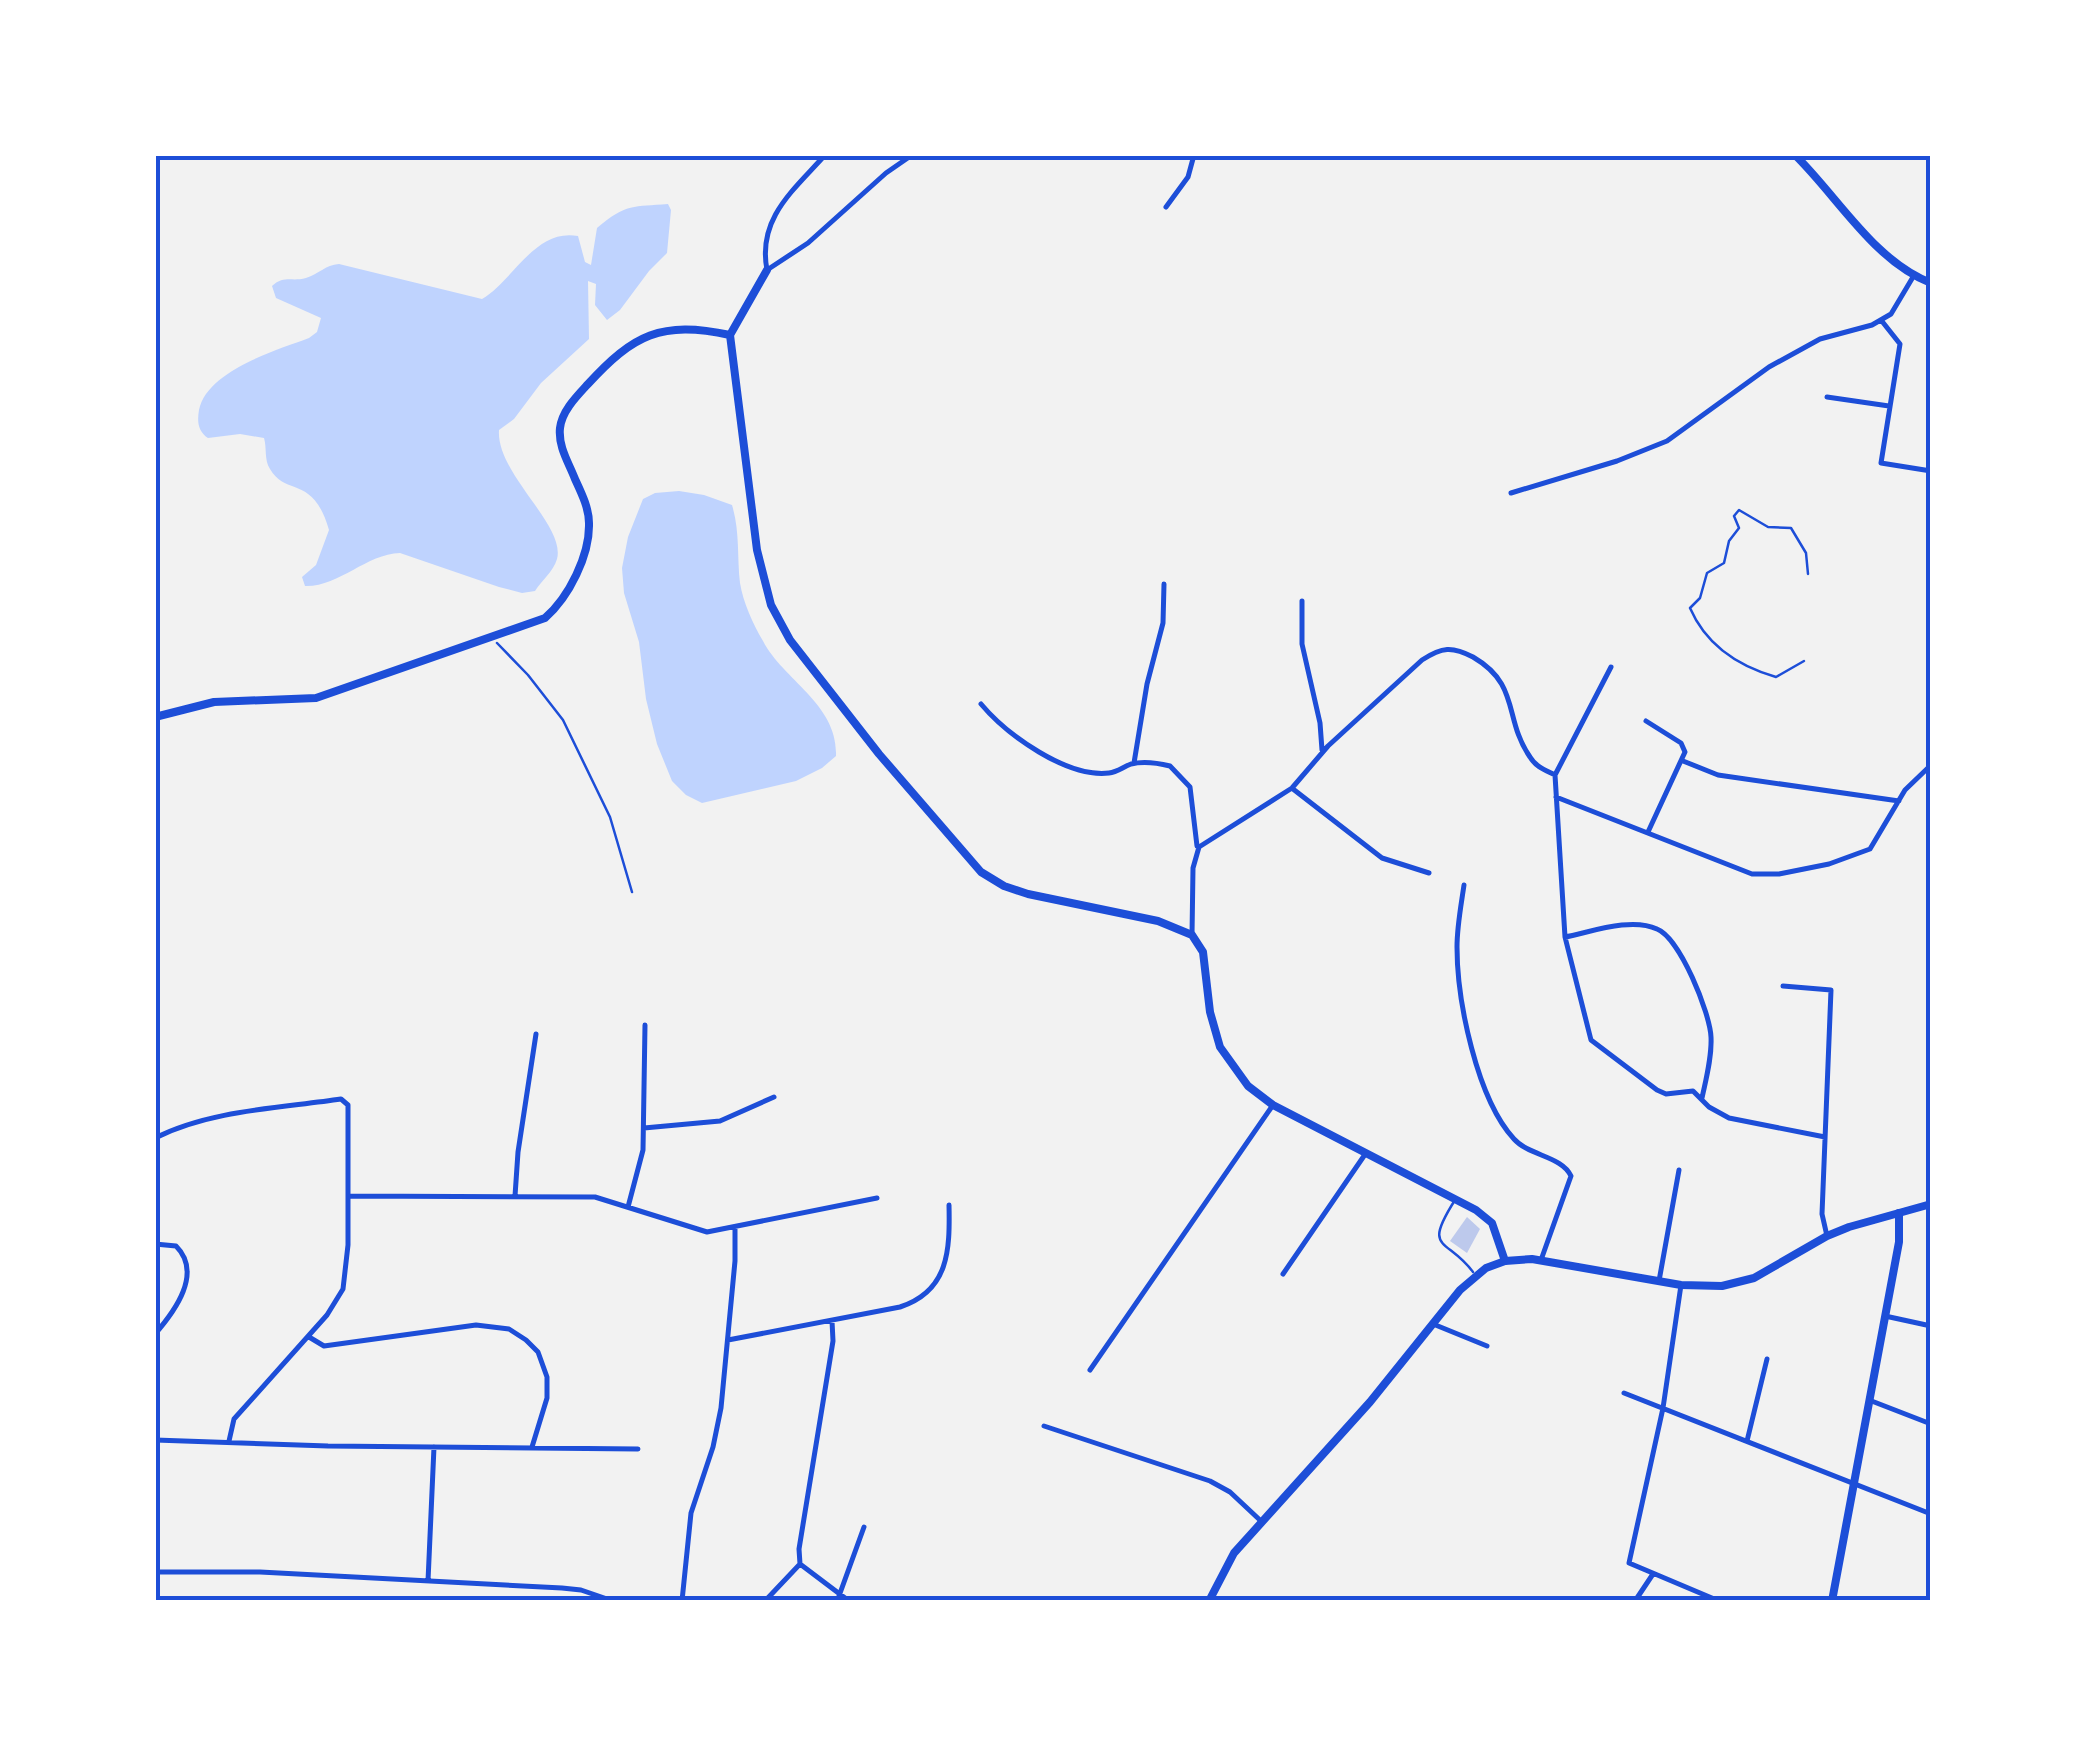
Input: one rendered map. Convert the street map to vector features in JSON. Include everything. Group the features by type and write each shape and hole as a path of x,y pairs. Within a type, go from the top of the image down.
{"street":[{"path":"767,270 766,236 772,218 787,194 826,155"},
{"path":"912,155 886,173 808,243 767,270 730,336 748,502 760,566 776,616 799,652 918,802 981,872 1020,892 1158,922 1192,934"},
{"path":"1166,207 1188,177 1194,155"},
{"path":"1795,155 1886,255 1931,284"},
{"path":"1511,493 1666,440 1770,367 1820,339 1891,314 1914,276"},
{"path":"1880,320 1900,344 1880,463 1931,471"},
{"path":"155,718 214,702 316,698 522,628 551,612 566,592 585,548 589,522 560,442 560,424 570,404 612,358 646,335 691,331 730,336"},
{"path":"1827,397 1889,406"},
{"path":"1134,763 1147,684 1163,623 1164,584"},
{"path":"1302,601 1302,644 1320,723 1322,753"},
{"path":"1197,850 1292,788 1322,753 1422,660 1446,647 1466,654 1498,676 1532,761 1555,774"},
{"path":"1612,667 1555,774 1566,938 1591,1040 1657,1090 1672,1094 1693,1091 1709,1107 1729,1118 1824,1137"},
{"path":"982,704 1012,736 1038,753 1100,773 1134,763 1170,766 1184,776 1195,806 1197,850 1192,868 1192,934 1204,957 1210,1012 1220,1047 1248,1086 1273,1105 1456,1198 1492,1224 1505,1261"},
{"path":"1646,721 1681,743 1685,752 1648,832"},
{"path":"1683,761 1718,775 1899,802"},
{"path":"1556,797 1752,874 1779,874 1829,864 1870,850 1905,790 1931,765"},
{"path":"1292,788 1382,858 1429,873"},
{"path":"1464,885 1457,941 1459,976 1478,1070 1495,1111 1514,1139 1528,1151 1568,1170 1571,1176 1542,1260"},
{"path":"1566,938 1637,925 1655,928 1669,938 1691,977 1710,1026 1710,1060 1702,1098"},
{"path":"1783,986 1831,990 1822,1218 1827,1236"},
{"path":"628,1207 639,1172 644,1128 644,1025"},
{"path":"515,1196 536,1034"},
{"path":"644,1128 727,1120 774,1097"},
{"path":"155,1138 187,1124 241,1114 341,1099 348,1105 349,1196 344,1285 335,1304 233,1421 229,1441"},
{"path":"1090,1370 1273,1105"},
{"path":"1283,1274 1366,1152"},
{"path":"1659,1281 1679,1170"},
{"path":"349,1196 595,1197 700,1231 735,1228 876,1198"},
{"path":"1208,1601 1226,1564 1476,1275 1505,1261 1542,1260 1681,1285 1713,1287 1743,1282 1827,1236 1931,1204"},
{"path":"728,1340 900,1307 928,1293 949,1248 949,1205"},
{"path":"1832,1601 1899,1242 1899,1213"},
{"path":"682,1601 688,1525 719,1420 736,1261 735,1228"},
{"path":"155,1244 176,1246 184,1257 187,1280 184,1291 155,1334"},
{"path":"1681,1285 1663,1408 1630,1563 1719,1601"},
{"path":"1885,1316 1931,1326"},
{"path":"832,1321 833,1341 799,1549 800,1564 849,1601"},
{"path":"1433,1324 1487,1346"},
{"path":"308,1337 325,1346 476,1326 508,1329 538,1352 548,1377 547,1398 532,1447"},
{"path":"1746,1441 1766,1359"},
{"path":"1624,1393 1931,1514"},
{"path":"1869,1400 1931,1424"},
{"path":"1044,1426 1210,1481 1230,1492 1262,1522"},
{"path":"155,1440 434,1448 638,1448"},
{"path":"428,1581 434,1448"},
{"path":"839,1596 864,1526"},
{"path":"765,1601 800,1564"},
{"path":"155,1572 260,1572 575,1588 613,1601"},
{"path":"1635,1601 1653,1574"}],"lane":[{"path":"1456,1198 1444,1217 1438,1238 1476,1275"}],"path":[{"path":"1804,661 1776,677 1742,666 1706,637 1690,608 1700,598 1707,573 1724,563 1728,540 1739,528 1734,516 1739,510 1768,527 1791,528 1806,553 1808,574"},
{"path":"492,638 528,675 562,720 610,817 632,892"}],"water":[{"path":"668,204 671,210 667,253 620,310 607,320 595,305 596,284 588,281 589,339 541,383 514,419 499,430 508,464 542,515 557,546 555,564 535,591 522,593 499,587 400,553 376,559 329,581 305,586 302,577 316,565 329,530 323,512 308,493 276,477 267,462 264,438 240,434 208,438 198,422 205,396 228,374 317,332 321,318 276,298 272,286 284,280 306,278 339,264 482,299 549,240 578,236 585,262 591,265 597,228 607,220 631,208"},
{"path":"679,491 732,505 740,583 749,613 772,655 819,707 834,738 836,756 796,781 702,803 686,795 672,781 657,744 622,568 628,537 643,499 655,493"}],"building":[{"path":"1467,1217 1480,1229 1467,1253 1450,1241"}]}
